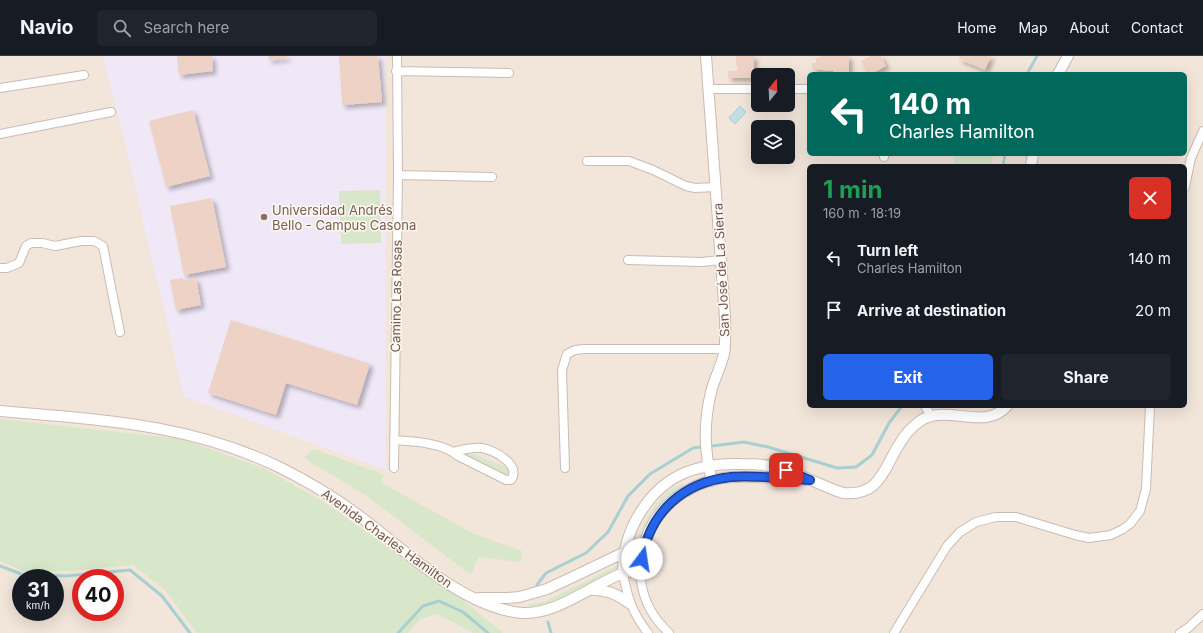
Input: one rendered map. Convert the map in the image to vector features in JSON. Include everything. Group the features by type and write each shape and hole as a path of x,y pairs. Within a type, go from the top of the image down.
{"street":[{"name":"Camino Las Rosas","path":"394,468 398,175 397,56"},
{"name":"San José de La Sierra","path":"706,56 725,317 723,356 711,392 706,432 708,466 712,480"},
{"path":"1059,72 1068,56"},
{"path":"396,71 509,73"},
{"path":"0,88 84,75"},
{"path":"708,89 751,89"},
{"path":"795,89 807,89"},
{"path":"0,134 111,112"},
{"path":"1187,177 1191,158 1203,131"},
{"path":"587,161 629,161 653,170 686,186 695,188 716,188"},
{"path":"398,175 492,178"},
{"path":"0,268 7,268 19,264 26,246 31,243 42,243 55,246 81,241 94,242 103,246 120,332"},
{"path":"628,260 701,262 721,260"},
{"path":"565,468 562,370 567,354 575,350 584,349 724,349"},
{"path":"925,408 931,416"},
{"path":"648,633 629,602 623,573 625,552 634,523 652,496 672,478 684,472 723,464 768,466 786,470 843,493 853,494 868,490 875,484 881,477 899,444 907,433 922,420 931,416 946,415 981,418 989,417 1005,408"},
{"path":"894,633 947,546 960,532 976,522 996,517 1016,517 1089,538 1111,535 1130,524 1140,510 1146,489 1150,408"},
{"name":"Avenida Charles Hamilton","path":"0,411 141,424 190,434 235,448 281,468 323,491 361,517 443,581 482,603 503,610 530,613 551,608 623,573 640,570"},
{"path":"394,440 417,441 453,452 458,456 506,480 512,480 514,477 514,470 510,463 483,448 453,452"},
{"path":"668,633 653,615 646,601 641,586 640,570 643,550 648,534 659,516 667,507 684,492 712,480 732,477 764,477 810,480"},
{"name":"Avenida Charles Hamilton","path":"473,598 507,598 530,594 547,589 625,552 643,550"},
{"path":"589,590 611,592 629,602"},
{"path":"1180,633 1203,614"}],"shaded area":[{"path":"0,56 1203,56 1203,633 0,633"},
{"name":"Universidad Andrés Bello - Campus Casona","path":"103,56 385,56 386,470 184,397 124,139"}],"green space":[{"path":"956,156 994,156 992,164 954,164"},
{"path":"380,190 381,243 341,244 339,191"},
{"path":"0,419 182,439 263,468 324,502 464,601 503,633 473,633 438,614 420,619 408,633 197,633 165,590 133,565 72,569 72,571 64,571 64,569 18,569 0,561"},
{"path":"314,449 385,475 380,482 474,534 522,551 521,562 478,557 471,575 365,495 304,458"},
{"path":"468,453 506,467 510,475 505,476 465,456"},
{"path":"681,484 684,485 684,488 644,535 640,536 639,534 650,512 661,498 674,487"},
{"path":"616,566 620,568 619,570 549,604 540,607 529,607 528,605 546,601"}],"water":[{"path":"740,106 746,112 735,124 729,118"}],"building":[{"path":"177,56 212,56 213,71 179,75"},
{"path":"268,56 287,56 287,58 269,60"},
{"path":"339,56 378,56 382,102 342,105"},
{"path":"736,56 754,56 754,68 751,68 751,78 728,78 728,71 738,71 738,65 736,65"},
{"path":"820,56 849,56 849,72 833,72 812,69 812,63 816,63 816,58 820,58"},
{"path":"871,56 881,56 886,66 875,72 867,72 861,61"},
{"path":"960,56 991,56 985,70 959,59"},
{"path":"193,110 210,176 166,187 149,121"},
{"path":"212,198 226,267 184,275 170,206"},
{"path":"183,278 183,281 196,278 201,305 176,310 170,280"},
{"path":"231,320 370,364 357,405 286,383 276,415 208,393"}],"waterway":[{"path":"1028,72 1037,56"},
{"path":"1003,164 1005,156"},
{"path":"712,446 744,442 768,447 837,468 856,467 872,455 889,423 900,408"},
{"path":"537,585 546,573 586,553 608,532 628,496 650,474 693,448 700,447"},
{"path":"0,566 21,574 66,576 130,570 162,596 190,633"},
{"path":"398,633 423,606 439,601 463,612 488,633"},
{"path":"548,622 551,633"}],"place":[{"name":"Universidad Andrés Bello - Campus Casona","path":"264,217"}],"route":[{"path":"642,559 648,534 653,525 667,507 684,492 704,483 732,477 764,477 810,480 786,470"}]}
